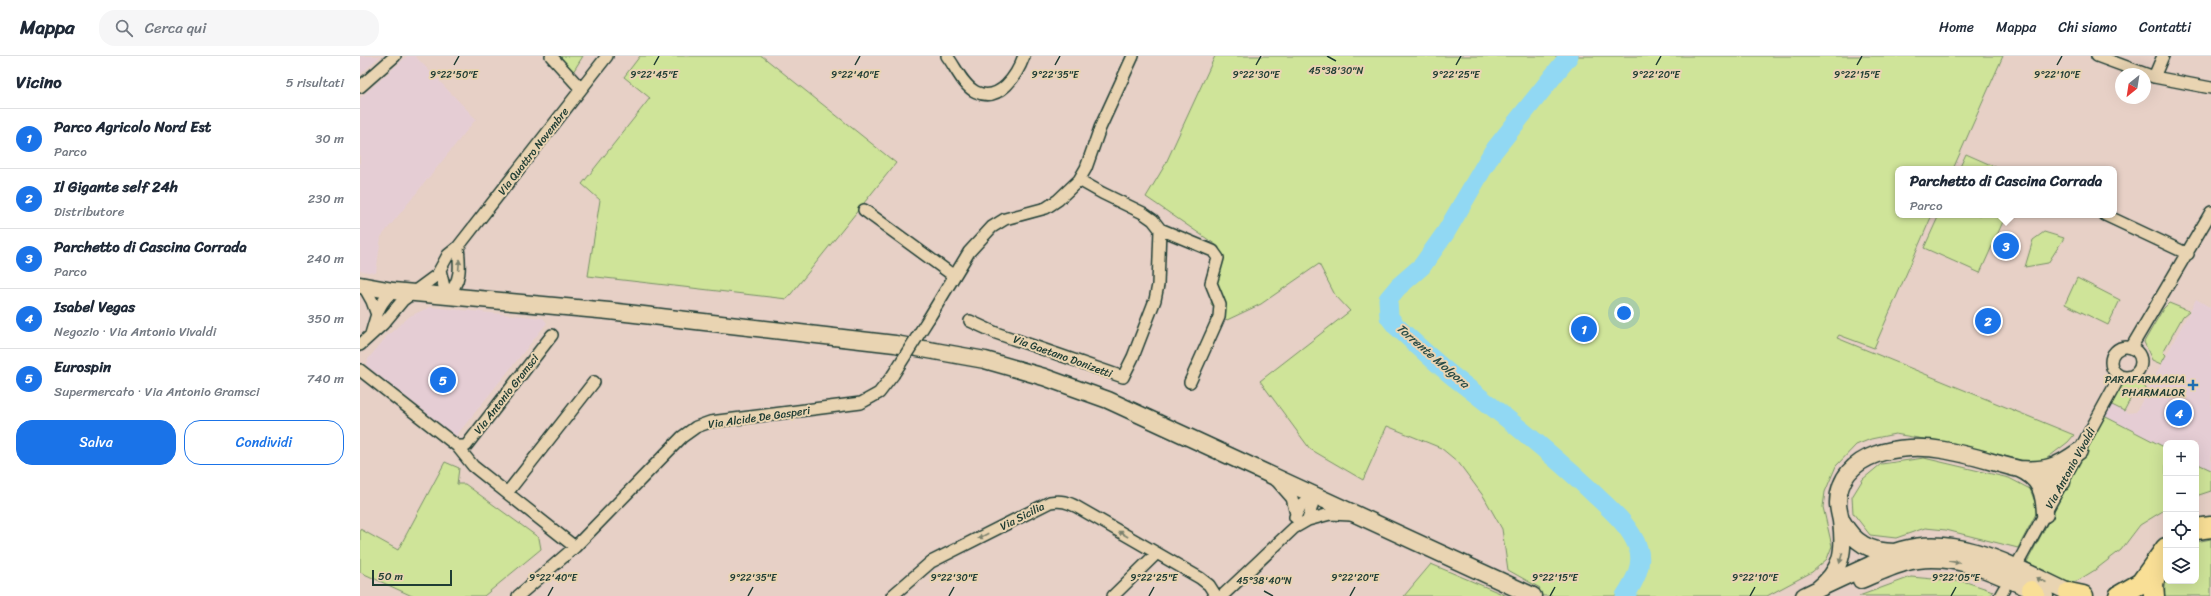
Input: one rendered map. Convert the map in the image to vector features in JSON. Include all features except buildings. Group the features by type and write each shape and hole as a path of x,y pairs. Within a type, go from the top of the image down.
{"highway":[{"path":"2199,529 2211,527"},
{"path":"2119,596 2141,584 2163,552"},
{"path":"2154,596 2154,579 2163,554"}],"main road":[{"path":"361,285 393,291 487,298 895,344 985,360 1044,377 1108,400 1272,474 1533,596"},
{"path":"1824,594 1841,559 1843,540 1838,502 1844,480 1854,467 1875,455 1903,449 1924,448 1944,450 2041,474 2062,482"},
{"path":"2041,474 2079,452"},
{"path":"2041,474 2045,514"},
{"path":"1840,519 1850,535 1862,545 1876,551 1968,564 2038,594"},
{"path":"1824,594 1906,555 1946,546 1996,559 2076,595"},
{"path":"1824,594 1906,555"}],"street":[{"path":"360,87 395,56"},
{"path":"551,56 581,89"},
{"name":"Via Quattro Novembre","path":"360,345 412,292 432,280 440,270 448,255 458,247 607,56"},
{"path":"947,56 968,85 976,92 988,94 1003,90 1014,76 1024,56"},
{"path":"864,210 954,276 969,252 992,226 1006,219 1046,208 1058,200 1080,180 1086,168 1100,128 1133,56"},
{"path":"2097,56 2154,77 2211,88"},
{"path":"2154,77 2163,56"},
{"path":"1080,180 1102,193 1143,213 1153,220 1160,228 1213,251 1218,258 1212,283 1220,305 1219,317 1190,382"},
{"path":"2131,348 2208,224 2211,212"},
{"path":"2111,218 2188,254"},
{"name":"Via Gaetano Donizetti","path":"970,321 996,333 1123,377 1133,357 1155,300 1158,285 1160,228"},
{"path":"440,270 446,295 454,289 457,283 460,261 458,247"},
{"name":"Via Alcide De Gasperi","path":"518,596 575,547 682,437 696,426 710,422 861,403 879,392 893,375 954,276"},
{"path":"457,283 472,293 487,298"},
{"path":"361,285 372,301 376,312"},
{"path":"371,334 376,312 384,299 393,291"},
{"path":"391,314 393,291"},
{"name":"Via Antonio Gramsci","path":"457,446 466,446 552,335"},
{"path":"2131,348 2140,354 2142,364 2140,369 2129,377 2120,376 2113,370 2111,365 2112,355 2118,349 2131,348"},
{"path":"360,370 457,446 473,466 575,547"},
{"name":"Via Antonio Vivaldi","path":"2019,561 2120,376"},
{"path":"507,493 594,382"},
{"path":"1272,474 1292,498 1296,514"},
{"path":"1294,528 1296,514 1301,505 1315,495"},
{"path":"1308,520 1315,495"},
{"name":"Via Sicilia","path":"894,595 931,562 1050,502 1058,500 1066,501 1200,578 1209,585 1216,596"},
{"path":"1222,596 1294,528 1308,520 1330,514 1359,515"},
{"path":"1113,596 1157,553"}],"shaded area":[{"path":"360,56 380,56 360,75"},
{"path":"407,56 415,56 476,119 381,237 376,273 360,271 360,98"},
{"path":"2196,299 2211,308 2211,470 2199,464 2199,440 2163,440 2163,446 2104,416 2110,404 2128,413 2136,412"},
{"path":"430,307 543,318 547,323 456,436 367,366 368,359 387,336 410,316"}],"green space":[{"path":"558,56 583,56 573,72"},
{"path":"640,56 762,56 896,163 787,299 588,276 600,200 582,184 650,98 624,77"},
{"path":"1215,56 2003,56 1954,166 1895,166 1895,218 1931,218 1874,348 1839,335 1837,338 2074,435 2068,442 2046,459 2029,462 1964,446 1895,434 1871,439 1856,445 1836,466 1825,492 1823,507 1832,546 1827,559 1812,572 1767,596 1535,596 1540,588 1508,570 1502,529 1484,497 1458,462 1441,448 1387,426 1363,480 1310,449 1260,381 1350,311 1335,295 1319,264 1261,304 1227,320 1211,304 1219,247 1146,197 1165,165"},
{"path":"1966,154 1993,166 1960,166"},
{"path":"1938,218 2005,218 1980,273 1924,248"},
{"path":"2044,232 2064,238 2048,263 2025,267 2033,240"},
{"path":"2077,278 2120,300 2108,325 2065,304"},
{"path":"2169,303 2189,311 2183,316 2163,352 2166,355 2161,364 2152,360 2144,342 2163,309"},
{"path":"2143,376 2148,380 2144,386 2147,390 2134,392 2124,411 2110,404 2123,381"},
{"path":"2104,416 2163,446 2163,511 2140,525 2121,550 2095,570 2077,581 2063,584 2027,562"},
{"path":"1924,458 2009,478 2030,489 2038,510 2018,548 1946,530 1925,528 1896,538 1870,535 1853,513 1852,497 1863,479 1881,464"},
{"path":"445,462 459,468 457,484 465,484 539,538 541,549 484,596 412,596 360,572 360,529 398,550"},
{"path":"2199,464 2211,470 2211,491 2199,495"},
{"path":"2211,539 2211,596 2164,596 2165,584 2199,584 2199,541"},
{"path":"1431,564 1507,596 1404,596"},
{"path":"1911,577 1966,582 1993,591 1989,596 1859,596"}],"waterway":[{"name":"Torrente Molgora","path":"1569,56 1492,153 1446,232 1422,266 1398,287 1388,299 1389,317 1396,326 1440,366 1556,459 1623,523 1634,539 1640,554 1639,567 1635,579 1625,596"}],"place":[{"name":"Parchetto di Cascina Corrada","path":"2006,246"},
{"name":"Il Gigante self 24h","path":"1988,321"},
{"name":"Parco Agricolo Nord Est","path":"1584,329"},
{"name":"Eurospin","path":"443,380"},
{"name":"PARAFARMACIA PHARMALOR","path":"2193,385"},
{"name":"Isabel Vegas","path":"2179,413"}]}
